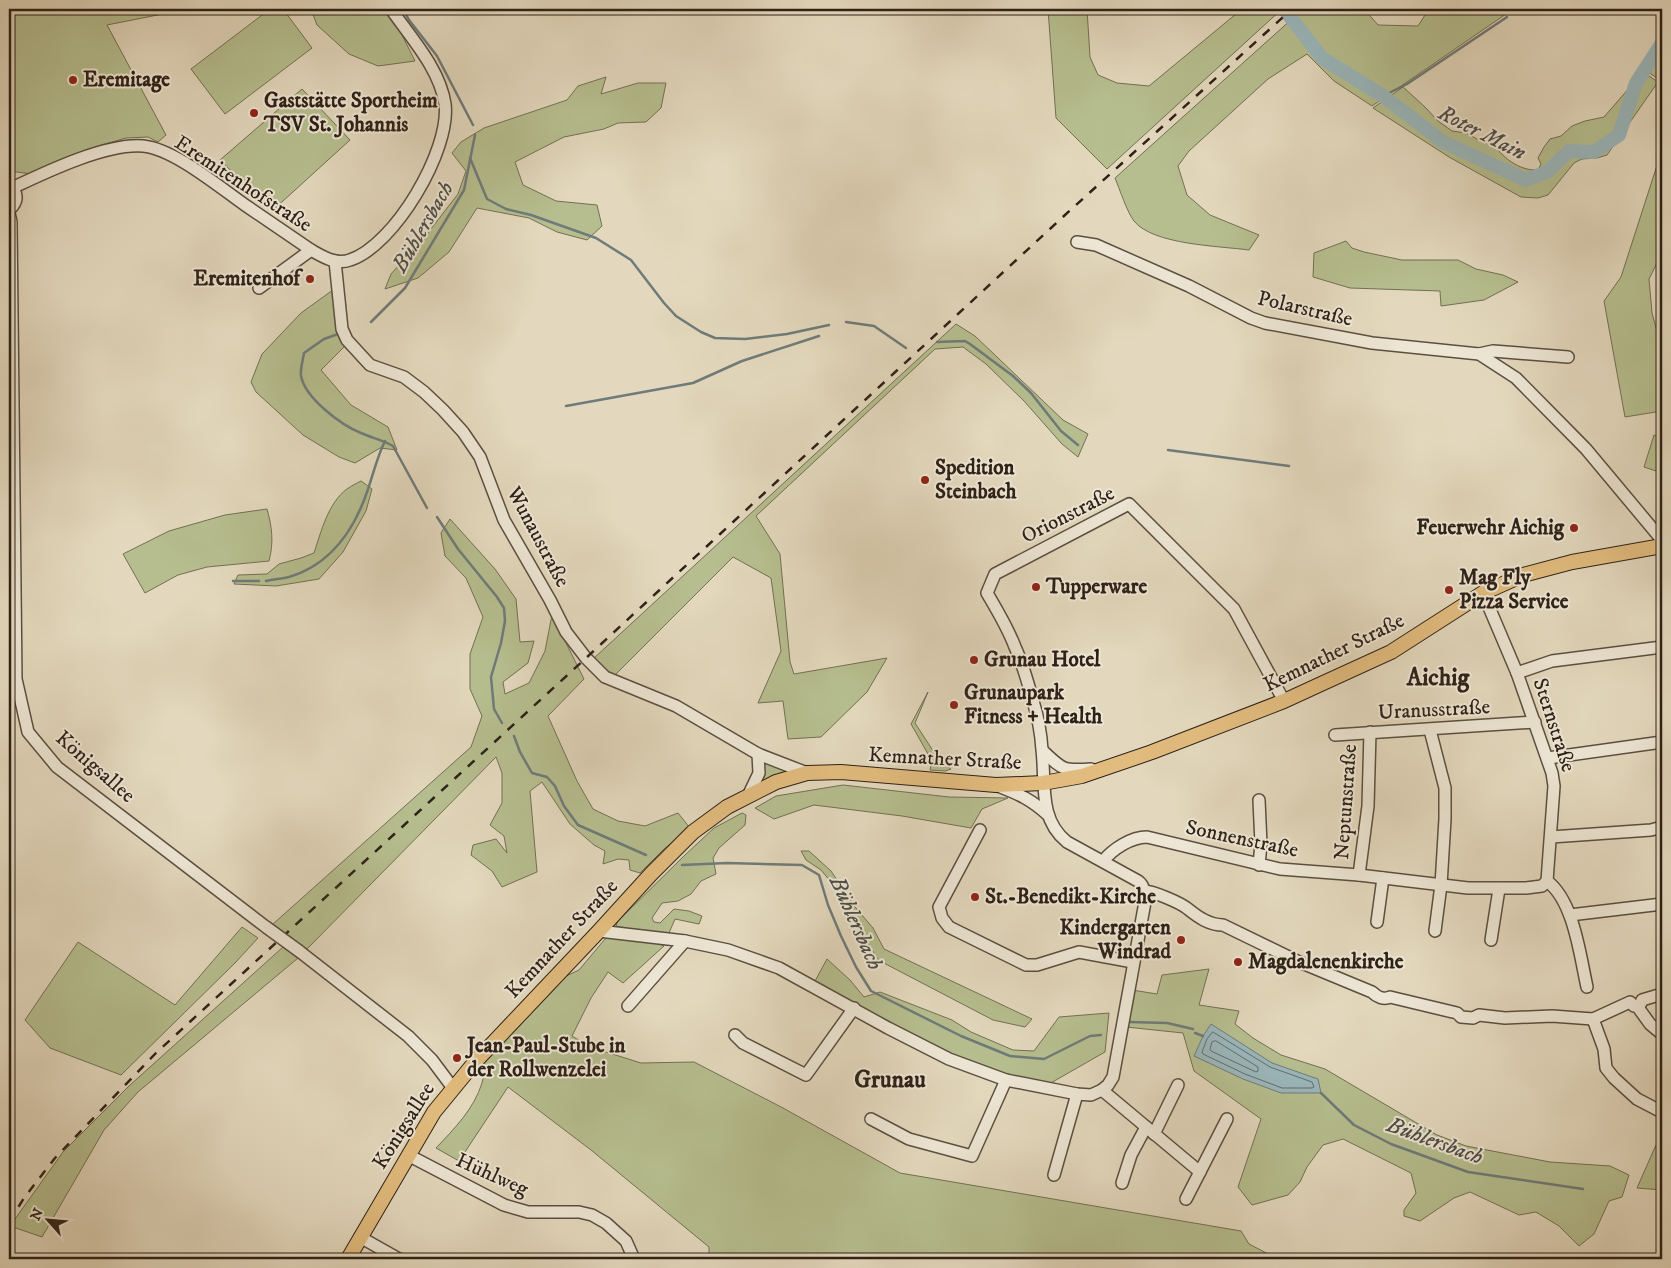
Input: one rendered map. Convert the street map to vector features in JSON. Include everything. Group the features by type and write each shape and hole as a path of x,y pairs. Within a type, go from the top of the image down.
{"main road":[{"name":"Kemnather Straße","path":"453,1088 487,1048 693,832 727,807 776,782 807,773 841,772 996,786 1044,783 1082,776 1284,701 1391,652 1483,592 1522,575 1585,559 1662,546"},
{"name":"Königsallee","path":"348,1259 408,1154 434,1112 453,1088"}],"street":[{"path":"335,261 349,260 362,254 378,242 398,219 417,192 428,173 442,140 445,106 442,92 431,68 391,9"},
{"name":"Eremitenhofstraße","path":"11,186 99,152 122,146 144,146 174,157 311,250 326,259 335,261"},
{"name":"Königsallee","path":"11,186 15,192 16,201 9,212 11,222 16,679 28,732 57,767 300,951 408,1036 432,1060 453,1088"},
{"name":"Polarstraße","path":"1077,242 1096,245 1180,282 1264,323 1372,343 1478,354 1493,351 1568,357"},
{"name":"Eremitenhofstraße","path":"259,288 311,250"},
{"name":"Wunaustraße","path":"335,261 342,329 347,340 370,365 404,377 424,392 463,432 480,457 504,520 566,632 579,650 600,672 611,680 676,706 758,754 807,773"},
{"name":"Polarstraße","path":"1478,354 1516,378 1586,449 1662,540"},
{"name":"Orionstraße","path":"1048,815 1042,751 1034,703 1015,647 987,593 990,582 995,574 1130,504 1234,609 1284,701"},
{"name":"Sternstraße","path":"1483,592 1518,673 1548,758 1554,786 1547,881"},
{"path":"1518,673 1552,661 1662,647"},
{"name":"Uranusstraße","path":"1335,735 1535,722"},
{"path":"1430,730 1445,788 1441,885 1435,931"},
{"name":"Neptunstraße","path":"1359,875 1368,806 1370,732"},
{"path":"1548,758 1662,742"},
{"path":"1042,751 1058,765 1070,771 1109,767"},
{"path":"748,796 759,773 758,754"},
{"path":"599,931 684,942 728,950 780,968 888,1028 949,1059 1006,1080 1091,1095 1102,1090 1113,1077 1145,902 1144,891 1141,884 1058,835 1048,815 1022,795 996,786"},
{"path":"1259,800 1261,844 1259,865"},
{"path":"1551,837 1651,830 1662,827"},
{"path":"980,830 939,908 942,918 949,927 1026,965 1037,965 1079,952 1133,962"},
{"name":"Sonnenstraße","path":"1103,861 1108,855 1138,837 1147,837 1280,869 1359,875 1468,888 1500,889 1542,886 1547,881"},
{"path":"1377,922 1383,878"},
{"path":"1547,881 1558,892 1570,915 1587,987"},
{"path":"1491,940 1500,889"},
{"path":"1144,891 1153,892 1188,908 1192,914 1215,925 1223,925 1298,961 1372,992 1376,996 1386,999 1390,997 1457,1013 1462,1017 1473,1018 1479,1015 1505,1018 1552,1016 1594,1019 1662,994"},
{"path":"1570,915 1662,904"},
{"path":"628,1006 684,942"},
{"path":"1636,1003 1650,1024 1662,1034"},
{"path":"735,1035 743,1043 806,1075 854,1008"},
{"path":"1594,1019 1604,1048 1606,1068 1637,1099 1662,1112"},
{"path":"872,1119 909,1139 972,1156 1006,1080"},
{"path":"1122,1183 1131,1155 1150,1131 1178,1085"},
{"path":"1102,1090 1200,1172"},
{"path":"1054,1175 1077,1094"},
{"path":"1186,1199 1227,1118"},
{"name":"Hühlweg","path":"408,1154 446,1176 511,1208 528,1212 579,1212 592,1215 606,1223 626,1241 634,1259"},
{"path":"360,1237 399,1259"}],"green space":[{"name":"Eremitage","path":"9,9 188,9 107,25 166,135 158,142 148,137 126,138 105,144 32,174 9,171"},
{"path":"270,9 283,9 312,48 225,114 191,69"},
{"path":"311,9 389,9 415,61 378,66 349,54 317,25"},
{"path":"1048,9 1087,9 1090,57 1098,75 1117,83 1149,86 1242,9 1282,9 1107,169 1056,118"},
{"path":"1303,9 1364,9 1378,25 1418,26 1429,9 1504,9 1506,14 1372,106 1334,81 1307,54 1268,79 1189,151 1178,166 1187,195 1210,215 1259,235 1249,250 1171,240 1143,229 1131,217 1115,178"},
{"path":"1662,34 1662,81 1643,69"},
{"path":"1640,70 1658,82 1607,155 1582,159 1574,163 1548,195 1538,198 1521,197 1449,157 1373,108 1403,87 1438,121 1452,131 1466,133 1477,139 1492,141 1511,162 1524,168 1538,170 1541,164 1538,158 1550,139 1561,136 1572,126 1604,117 1630,87"},
{"path":"606,77 601,94 638,83 666,83 661,108 646,122 618,123 604,129 564,137 515,162 523,185 556,201 597,205 602,226 587,240 557,232 529,218 477,208 449,252 418,278 385,289 391,274 427,234 458,194 466,171 452,153 461,142 484,128 567,100 578,86"},
{"path":"302,89 350,140 272,211 220,160"},
{"path":"1662,150 1662,253 1649,279 1652,313 1662,350 1662,411 1625,417 1604,301 1621,277"},
{"path":"1346,241 1352,248 1402,260 1458,260 1476,269 1503,275 1518,282 1484,300 1441,306 1440,291 1350,288 1313,277 1314,253"},
{"path":"337,287 347,344 321,370 351,405 388,427 397,450 380,448 355,463 339,457 303,435 256,392 251,382 262,354 301,313"},
{"path":"956,324 975,336 1063,420 1088,434 1078,457 1062,444 1024,401 986,364 963,347 935,349 756,516 780,554 790,662 794,674 887,658 867,692 821,737 788,739 783,701 758,703 781,651 771,578 733,557 615,675 603,670 593,659"},
{"path":"1654,435 1662,438 1662,473 1644,467"},
{"path":"361,481 372,489 366,511 343,552 319,579 276,586 234,584 238,575 267,574 279,564 314,553 326,518 335,502 347,489"},
{"path":"267,509 272,535 269,561 207,567 178,575 145,593 123,554 169,531 225,515"},
{"path":"450,519 495,569 516,599 520,642 534,641 528,663 503,682 505,694 529,683 545,651 552,615 584,679 548,716 577,781 593,809 618,821 645,826 678,813 690,828 664,849 640,873 630,870 629,860 618,859 603,864 605,851 594,845 570,824 542,782 530,791 537,872 502,887 492,871 471,855 473,845 496,839 507,853 504,836 490,825 502,803 502,773 496,757 307,949 273,924 471,747 482,716 470,689 470,654 483,617 466,578 445,556 441,533"},
{"path":"928,692 915,723 939,760 951,769 945,771 930,770 932,761 911,724"},
{"path":"760,758 792,771 755,784"},
{"path":"843,785 949,797 1008,798 982,809 971,828 902,816 814,805 774,819 755,808 776,796"},
{"path":"742,813 746,815 745,825 719,848 713,858 716,874 701,881 691,894 678,901 662,903 652,918 654,922 660,923 674,909 689,911 702,916 699,924 675,919 669,933 657,935 616,926 618,921 714,828"},
{"path":"801,851 809,851 831,871 855,907 873,928 884,949 1032,1019 1025,1027 993,1020 878,960 835,887 821,870 806,860"},
{"path":"242,927 258,938 121,1075 50,1048 25,1020 78,942 175,1005"},
{"path":"612,936 654,942 664,946 623,983 608,972 591,998 572,1036 590,1047 641,1063 694,1062 783,1108 900,1173 1241,1231 1249,1244 1278,1259 709,1259 709,1247 591,1150 508,1087 459,1161 436,1148 463,1118 474,1101 483,1081 483,1064 560,979 579,970 605,939"},
{"path":"283,947 298,958 138,1092 104,1130 42,1237 10,1226 63,1152 129,1086"},
{"path":"827,959 850,980 864,997 880,992 952,1020 971,1032 1013,1050 1034,1051 1059,1017 1109,1013 1105,1052 1049,1084 1006,1076 953,1056 815,981"},
{"path":"1209,969 1199,1005 1239,1011 1235,1024 1253,1038 1281,1055 1325,1069 1437,1135 1466,1146 1550,1162 1610,1166 1629,1175 1622,1197 1609,1201 1594,1234 1579,1246 1559,1226 1536,1212 1519,1215 1470,1192 1454,1198 1420,1221 1404,1216 1404,1210 1416,1193 1411,1173 1343,1139 1323,1145 1307,1167 1300,1182 1288,1195 1252,1205 1238,1187 1261,1119 1194,1071 1183,1033 1126,1027 1132,990 1157,994 1162,975"},
{"path":"1656,1145 1662,1146 1662,1190 1637,1188"}],"water":[{"path":"1211,1024 1272,1063 1318,1079 1321,1093 1281,1093 1243,1079 1194,1056"}],"waterway":[{"name":"Bühlersbach","path":"403,9 409,20 437,56 473,125"},
{"name":"Roter Main","path":"1284,9 1322,58 1383,96 1443,142 1526,180 1547,172 1569,151 1594,152 1619,135 1636,83 1662,43"},
{"path":"1513,13 1520,9"},
{"path":"1383,96 1407,84 1507,17"},
{"name":"Bühlersbach","path":"371,322 405,288 464,190 475,135"},
{"path":"470,158 487,199 506,209 531,215 596,238 631,260 676,316 701,332 715,338 745,339 787,334 829,325"},
{"path":"846,322 874,326 906,348"},
{"name":"Bühlersbach","path":"341,333 324,339 304,353 301,367 301,376 304,384 316,402 344,424 393,446 427,508"},
{"path":"566,406 693,383 742,361 819,336"},
{"path":"937,342 965,341 970,344 1013,376 1031,393 1061,431 1078,445"},
{"path":"266,581 289,577 304,571 317,564 338,544 355,520 362,506 385,441"},
{"path":"1168,450 1289,466"},
{"name":"Bühlersbach","path":"437,517 458,549 504,608 505,621 501,643 491,677 494,709 502,723"},
{"path":"233,581 259,581"},
{"name":"Bühlersbach","path":"514,736 520,752 532,773 547,777 555,786 564,806 578,825 646,855"},
{"name":"Bühlersbach","path":"682,865 727,863 802,865 819,875 828,905 841,936 856,967 871,991 961,1036 1010,1056 1044,1059 1090,1036 1101,1035"},
{"name":"Bühlersbach","path":"1129,1022 1167,1023 1193,1029"},
{"name":"Bühlersbach","path":"1195,1033 1203,1036"},
{"name":"Bühlersbach","path":"1321,1093 1354,1125 1391,1144 1468,1172 1583,1189"}],"railway":[{"path":"9,1222 24,1198 55,1158 156,1053 1065,215 1292,9"}],"place":[{"name":"Eremitage","path":"73,80"},
{"name":"Gaststätte Sportheim TSV St. Johannis","path":"254,113"},
{"name":"Eremitenhof","path":"310,279"},
{"name":"Spedition Steinbach","path":"925,480"},
{"name":"Feuerwehr Aichig","path":"1574,528"},
{"name":"Tupperware","path":"1036,587"},
{"name":"Mag Fly Pizza Service","path":"1449,590"},
{"name":"Grunau Hotel","path":"974,660"},
{"name":"Grunaupark Fitness + Health","path":"954,705"},
{"name":"St.-Benedikt-Kirche","path":"975,897"},
{"name":"Kindergarten Windrad","path":"1181,940"},
{"name":"Magdalenenkirche","path":"1238,962"},
{"name":"Jean-Paul-Stube in der Rollwenzelei","path":"457,1058"}],"district":[{"name":"Aichig","path":"1438,678"},
{"name":"Grunau","path":"890,1080"}]}
